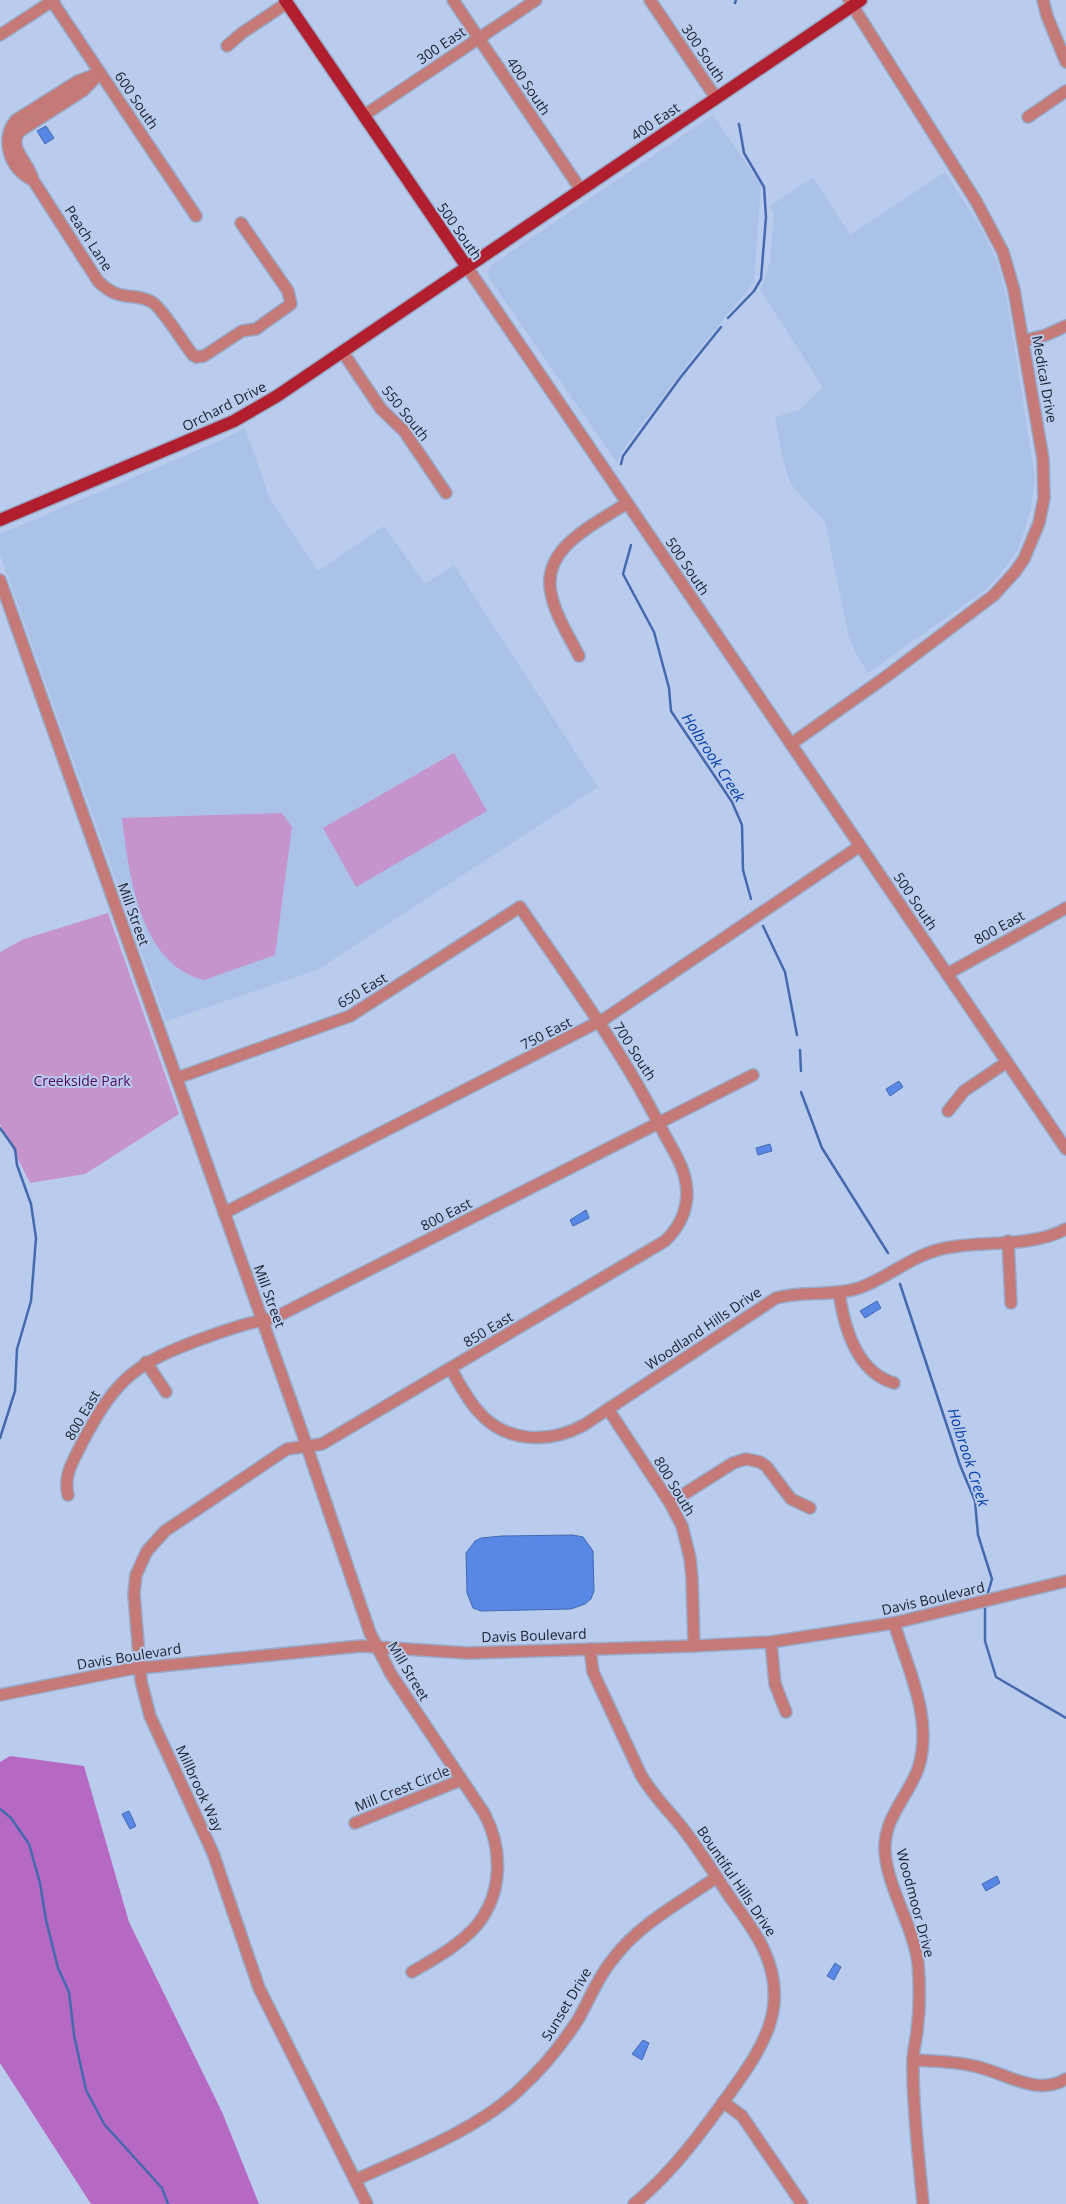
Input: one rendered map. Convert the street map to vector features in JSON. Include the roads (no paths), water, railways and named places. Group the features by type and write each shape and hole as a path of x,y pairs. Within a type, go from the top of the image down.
{"main road":[{"name":"500 South","path":"286,2 467,267"},
{"name":"400 East","path":"467,267 854,2"},
{"name":"Orchard Drive","path":"0,520 234,420 277,396 467,267"}],"street":[{"name":"400 South","path":"453,0 581,190"},
{"name":"300 East","path":"364,116 536,0"},
{"name":"300 South","path":"650,0 716,98"},
{"path":"1043,0 1047,16 1066,62"},
{"path":"0,35 53,1"},
{"name":"600 South","path":"53,1 196,216"},
{"path":"227,46 286,2"},
{"name":"Medical Drive","path":"791,744 982,606 1005,584 1024,559 1039,523 1045,483 1043,459 1023,341 1011,276 1003,252 994,231 854,2"},
{"name":"Peach Lane","path":"100,73 84,90 18,133 15,140 16,148 31,172 33,180 98,281 106,289 116,294 143,299 154,304 196,357 204,356 242,330 256,329 288,308 290,304 288,292 241,223"},
{"path":"1028,116 1066,91"},
{"name":"500 South","path":"467,267 1066,1150"},
{"path":"1023,341 1046,335 1066,326"},
{"name":"550 South","path":"342,351 381,410 404,431 446,492"},
{"path":"578,656 550,593 553,563 566,545 627,503"},
{"name":"Mill Street","path":"0,580 376,1646 391,1674 484,1813 494,1833 498,1860 495,1887 484,1914 467,1935 436,1958 412,1972"},
{"name":"750 East","path":"224,1212 598,1022 860,846"},
{"name":"650 East","path":"177,1078 350,1016 520,907"},
{"name":"700 South","path":"520,907 634,1076 681,1166 687,1185 686,1206 678,1225"},
{"name":"800 East","path":"947,974 1066,908"},
{"path":"948,1111 964,1092 1007,1062"},
{"name":"800 East","path":"68,1495 66,1475 99,1411 117,1387 146,1362 171,1350 250,1322 274,1318 753,1075"},
{"name":"850 East","path":"306,1445 322,1444 450,1369 659,1245 670,1236 678,1225"},
{"name":"Woodland Hills Drive","path":"450,1369 479,1412 499,1428 514,1434 534,1438 555,1437 575,1430 768,1302 793,1294 839,1292 868,1284 932,1251 959,1245 1040,1238 1066,1229"},
{"path":"1008,1241 1011,1303"},
{"path":"839,1292 845,1326 851,1341 876,1375 894,1383"},
{"path":"146,1362 166,1392"},
{"name":"800 South","path":"608,1409 670,1503 682,1526 690,1558 694,1646"},
{"name":"Millbrook Way","path":"306,1445 287,1449 165,1531 147,1550 139,1566 134,1584 140,1667 143,1693 150,1716 213,1853 259,1988 367,2204"},
{"path":"670,1503 733,1462 746,1458 766,1466 791,1498 810,1508"},
{"name":"Davis Boulevard","path":"0,1695 140,1667 376,1646 447,1653 771,1642 894,1622 1066,1581"},
{"name":"Woodmoor Drive","path":"894,1622 919,1703 923,1725 923,1748 917,1770 890,1821 885,1841 886,1862 910,1928 917,1962 920,2002 913,2060 922,2204"},
{"path":"771,1642 775,1684 786,1712"},
{"name":"Bountiful Hills Drive","path":"590,1649 593,1672 641,1775 650,1789 686,1832 763,1946 771,1970 773,1988 772,2017 762,2046 724,2102 686,2152 634,2204"},
{"name":"Mill Crest Circle","path":"355,1823 461,1780"},
{"name":"Sunset Drive","path":"355,2180 456,2133 504,2103 553,2054 580,2017 603,1972 624,1946 646,1926 717,1877"},
{"path":"913,2060 949,2062 974,2066 1034,2085 1053,2085 1066,2079"},
{"path":"724,2102 742,2116 802,2204"},
{"path":"922,2204 932,2204"}],"water":[{"path":"46,126 54,138 45,144 37,131"},
{"path":"899,1081 903,1087 890,1096 886,1089"},
{"path":"770,1144 772,1151 758,1155 756,1148"},
{"path":"586,1210 589,1218 573,1226 570,1220"},
{"path":"877,1301 881,1308 865,1318 860,1311"},
{"path":"573,1535 583,1537 593,1551 594,1591 591,1599 585,1604 571,1609 481,1611 473,1608 467,1593 466,1553 475,1541 481,1538 502,1536"},
{"path":"129,1811 136,1826 130,1829 122,1814"},
{"path":"997,1876 1000,1883 986,1891 982,1884"},
{"path":"835,1963 841,1967 834,1980 827,1976"},
{"path":"643,2040 649,2043 642,2060 632,2054"}],"waterway":[{"name":"Holbrook Creek","path":"728,318 754,291 761,279 766,217 764,187 744,153 739,124"},
{"name":"Holbrook Creek","path":"621,464 623,456 680,378 721,327"},
{"name":"Holbrook Creek","path":"631,545 623,574 654,632 669,688 671,711 732,802 742,825 743,870 751,899"},
{"name":"Holbrook Creek","path":"763,926 785,972 797,1035"},
{"path":"800,1050 801,1071"},
{"name":"Holbrook Creek","path":"801,1092 822,1148 888,1253"},
{"path":"0,1128 15,1149 17,1165 31,1204 36,1238 31,1301 17,1349 15,1391 0,1438"},
{"name":"Holbrook Creek","path":"900,1284 960,1465 975,1501 978,1535 992,1579 987,1596"},
{"name":"Holbrook Creek","path":"985,1604 985,1641 996,1677 1066,1718"},
{"path":"0,1809 11,1818 29,1844 40,1883 46,1920 58,1968 69,1992 74,2035 86,2090 104,2124 162,2188 168,2204"}],"park label":[{"name":"Creekside Park","path":"82,1080"}]}
